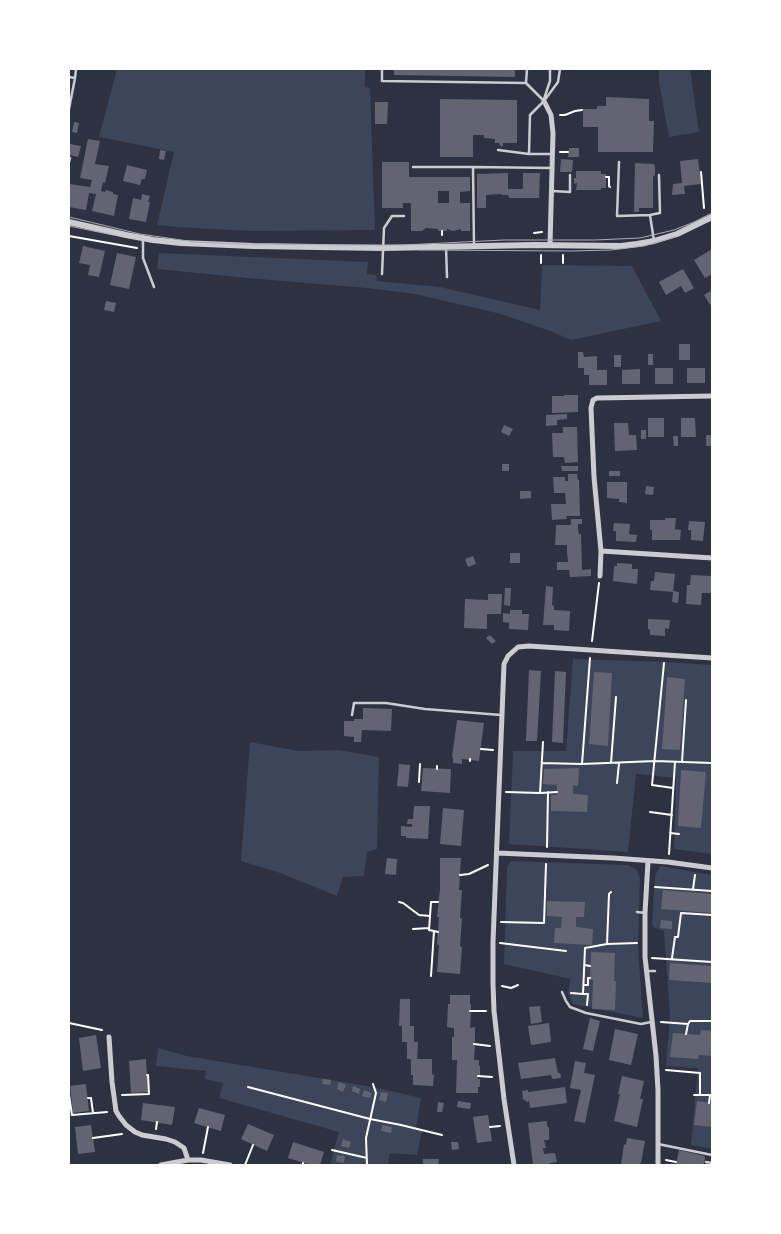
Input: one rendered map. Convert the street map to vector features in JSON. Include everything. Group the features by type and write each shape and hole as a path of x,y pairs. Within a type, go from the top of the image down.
{"street":[{"path":"544,101 550,115 552,133 550,245"},
{"path":"69,222 143,238 203,245 383,248 550,245 621,246 654,241 677,234 712,217"},
{"path":"600,576 601,551 590,408 594,400 597,398 712,396"},
{"path":"601,551 712,558"},
{"path":"514,1165 494,1011 493,984 504,664 508,656 518,647 529,646 712,658"},
{"path":"497,853 648,860 712,868"},
{"path":"648,860 644,957 658,1090 658,1165"},
{"path":"109,1037 116,1111 126,1126 134,1132 166,1139 184,1148 188,1163"},
{"path":"161,1165 201,1160 230,1165"}],"lane":[{"path":"69,109 76,69"},
{"path":"382,69 382,81 526,84 544,101"},
{"path":"526,69 526,84"},
{"path":"544,101 550,81 550,69"},
{"path":"530,154 530,115 544,101 558,82 560,69"},
{"path":"69,77 74,78"},
{"path":"498,150 530,154 552,154"},
{"path":"618,162 617,216 660,213 659,175"},
{"path":"413,167 552,168"},
{"path":"473,167 474,246"},
{"path":"551,191 570,192 570,175"},
{"path":"650,215 654,241"},
{"path":"382,274 384,228 392,216 404,216"},
{"path":"143,238 142,258 154,287"},
{"path":"446,247 447,277"},
{"path":"352,716 354,703 386,703 425,709 502,715"},
{"path":"637,912 645,912"},
{"path":"645,971 655,971"},
{"path":"562,992 570,1007 586,1013 641,1024 651,1022"},
{"path":"650,1013 658,1013"},
{"path":"653,1037 659,1035"},
{"path":"658,1144 712,1155"},
{"path":"706,1162 712,1163"}],"path":[{"path":"550,115 565,115 574,110 582,110"},
{"path":"701,172 704,208"},
{"path":"606,177 609,177 609,186"},
{"path":"534,233 542,232"},
{"path":"69,236 142,249"},
{"path":"591,650 600,576"},
{"path":"664,655 652,785 673,788"},
{"path":"582,764 589,667"},
{"path":"588,687 593,687"},
{"path":"611,763 616,697"},
{"path":"682,762 686,700"},
{"path":"585,723 590,724"},
{"path":"540,793 543,742"},
{"path":"481,749 500,751"},
{"path":"542,763 582,764 655,761 712,763"},
{"path":"668,862 674,762"},
{"path":"617,782 619,763"},
{"path":"419,782 420,764"},
{"path":"541,773 543,766 545,767"},
{"path":"499,792 556,792"},
{"path":"494,921 544,923 548,792"},
{"path":"650,812 672,815"},
{"path":"670,833 679,834"},
{"path":"460,875 469,874 496,861"},
{"path":"693,889 697,866"},
{"path":"646,887 712,891"},
{"path":"607,944 608,894 611,892"},
{"path":"399,902 419,915 430,916"},
{"path":"429,928 431,902 438,902"},
{"path":"672,958 674,937 678,937 681,913 712,915"},
{"path":"413,930 429,928 429,930 438,932"},
{"path":"431,976 434,931"},
{"path":"493,942 566,951"},
{"path":"584,994 585,948 607,944 644,943"},
{"path":"644,957 712,962"},
{"path":"433,958 438,958"},
{"path":"585,965 590,966"},
{"path":"584,985 588,985 588,978 590,978"},
{"path":"493,984 511,988 518,985"},
{"path":"562,992 593,994"},
{"path":"586,1013 588,994"},
{"path":"470,1011 494,1011"},
{"path":"651,1022 688,1024 690,1021 712,1022"},
{"path":"69,1023 106,1031 109,1037"},
{"path":"686,1034 688,1024"},
{"path":"474,1044 498,1045"},
{"path":"656,1069 700,1073 700,1095"},
{"path":"114,1095 149,1094 147,1075"},
{"path":"478,1076 482,1077"},
{"path":"367,1165 366,1138 376,1093 373,1084"},
{"path":"248,1087 370,1119 442,1134"},
{"path":"694,1094 711,1095 709,1103"},
{"path":"69,1096 72,1115 116,1111"},
{"path":"88,1098 91,1098 93,1113"},
{"path":"201,1160 208,1127"},
{"path":"93,1138 134,1132"},
{"path":"245,1165 253,1145"},
{"path":"332,1150 367,1158"}],"shaded area":[{"path":"117,69 365,69 365,87 370,88 375,230 251,231 157,225 174,152 99,137"},
{"path":"659,69 690,69 699,132 669,137 659,82"},
{"path":"159,253 368,262 367,274 376,275 377,281 440,287 540,310 542,265 632,266 661,321 571,340 501,314 415,294 157,269"},
{"path":"573,659 712,665 712,854 674,849 676,778 636,774 628,852 509,844 513,751 566,751"},
{"path":"250,742 298,751 339,750 379,757 377,849 367,852 364,876 343,877 337,896 280,873 241,861"},
{"path":"511,861 628,865 637,870 640,878 638,948 643,1018 573,1004 568,994 570,979 504,964 507,867"},
{"path":"660,866 712,875 712,1149 691,1145 698,1068 666,1066 670,1016 664,931 653,927 652,923 655,876"},
{"path":"158,1048 187,1056 373,1087 421,1098 416,1128 422,1131 417,1155 390,1153 388,1165 330,1165 339,1132 219,1098 223,1083 205,1079 206,1071 156,1066"}],"building":[{"path":"394,69 515,69 515,77 394,75"},
{"path":"606,97 649,99 649,121 654,121 653,152 598,152 598,127 583,127 583,109 597,109 597,106 606,106"},
{"path":"440,99 517,100 517,143 503,143 501,147 499,143 495,143 495,139 484,138 484,135 473,135 473,157 440,157"},
{"path":"375,102 388,102 387,124 375,124"},
{"path":"74,122 79,123 77,133 72,132"},
{"path":"88,139 100,141 95,164 109,166 101,191 105,192 106,190 118,195 114,216 92,211 96,194 89,193 86,210 69,207 69,184 90,187 92,180 80,178"},
{"path":"70,144 81,146 78,157 69,155"},
{"path":"569,148 579,148 579,157 568,157"},
{"path":"160,150 166,151 164,160 159,159"},
{"path":"561,159 573,160 572,172 560,172"},
{"path":"698,159 701,184 684,186 685,194 672,195 673,184 682,183 680,161"},
{"path":"382,162 409,162 409,177 470,177 470,191 460,192 460,203 470,203 470,231 447,229 447,231 438,231 438,229 426,228 422,231 411,231 411,203 403,203 403,208 382,208","holes":["438,191 449,191 449,203 438,203"]},
{"path":"635,163 654,164 655,167 655,175 653,177 653,208 639,208 639,212 634,212"},
{"path":"127,165 147,170 145,179 142,179 140,185 123,181"},
{"path":"576,171 601,171 601,174 606,174 606,188 601,188 601,190 576,190 577,183 574,184 574,178 576,178"},
{"path":"508,173 508,189 523,189 523,173 540,173 539,198 509,198 508,194 486,195 486,208 477,208 477,174"},
{"path":"142,194 150,196 146,222 129,219 133,198 141,200"},
{"path":"83,246 105,251 99,277 88,275 90,265 79,263"},
{"path":"712,249 712,274 705,278 694,260"},
{"path":"117,253 136,257 129,289 110,285"},
{"path":"683,269 694,288 685,293 681,286 666,295 659,282"},
{"path":"712,290 712,303 710,305 704,295"},
{"path":"106,301 116,303 114,312 104,310"},
{"path":"679,344 690,344 690,360 679,360"},
{"path":"578,352 583,352 584,357 597,356 597,370 607,370 607,385 589,385 589,375 584,375 584,368 578,368"},
{"path":"648,354 653,354 653,365 648,365"},
{"path":"614,355 621,355 621,367 614,367"},
{"path":"655,368 673,368 673,384 655,384"},
{"path":"687,368 705,368 705,383 687,383"},
{"path":"640,369 640,384 622,384 622,370"},
{"path":"578,395 578,412 552,413 552,396"},
{"path":"567,414 567,419 557,420 557,425 546,426 546,415"},
{"path":"648,418 664,418 664,437 648,437"},
{"path":"681,418 695,418 696,437 681,437"},
{"path":"614,423 628,423 629,435 636,435 637,450 615,451"},
{"path":"504,425 513,429 509,436 501,432"},
{"path":"563,427 577,427 578,462 565,463 564,457 553,457 552,433 563,433"},
{"path":"641,430 646,430 646,439 641,439"},
{"path":"706,435 712,435 712,446 706,446"},
{"path":"673,436 678,436 678,446 674,446"},
{"path":"502,464 509,464 509,471 502,471"},
{"path":"561,466 578,466 578,471 562,471"},
{"path":"609,471 620,471 620,476 609,476"},
{"path":"568,474 577,474 579,480 580,516 566,516 567,519 552,520 551,504 566,504 565,493 554,493 553,477 565,477 565,481 568,481"},
{"path":"607,482 627,482 627,503 619,502 619,499 607,498"},
{"path":"646,486 654,487 653,495 645,494"},
{"path":"520,491 531,491 531,498 520,499"},
{"path":"665,518 676,518 675,529 681,530 680,540 652,540 650,520 665,520"},
{"path":"571,519 582,519 582,524 578,524 578,529 579,534 581,534 582,570 591,569 591,576 570,577 569,570 557,570 557,562 568,562 567,545 555,545 556,525 571,525"},
{"path":"689,521 705,522 703,541 691,540 691,530 688,530"},
{"path":"614,523 630,524 629,534 637,535 636,542 616,541 616,531 613,531"},
{"path":"510,553 520,553 520,563 510,563"},
{"path":"473,556 476,564 468,567 465,559"},
{"path":"617,563 632,564 632,569 638,569 637,584 613,581 614,566 617,566"},
{"path":"655,572 675,574 673,591 679,592 678,603 672,602 673,592 650,590"},
{"path":"691,575 712,576 712,593 702,593 701,605 686,604 687,585 690,585"},
{"path":"546,586 553,587 552,605 554,610 570,611 569,631 554,630 554,625 543,625"},
{"path":"505,588 511,588 510,606 504,605"},
{"path":"488,594 502,594 501,614 487,614 487,629 464,628 465,599 488,600"},
{"path":"510,610 522,610 522,614 529,614 528,630 509,629 509,623 503,622 503,613 510,614"},
{"path":"648,619 670,620 669,629 665,628 665,636 650,635"},
{"path":"490,635 496,641 492,644 486,638"},
{"path":"529,670 541,671 537,741 526,741"},
{"path":"555,671 566,672 563,743 552,742"},
{"path":"594,672 612,673 608,746 589,744"},
{"path":"667,677 685,679 680,750 662,749"},
{"path":"363,708 392,709 391,731 362,730 361,742 354,742 354,737 344,736 344,721 363,719"},
{"path":"457,720 484,723 479,761 462,759 462,764 453,763 452,757"},
{"path":"399,764 410,765 408,787 397,786"},
{"path":"423,768 451,769 450,793 421,791"},
{"path":"579,768 578,786 573,785 573,794 588,795 587,812 551,811 551,795 557,795 557,785 543,784 544,769"},
{"path":"681,770 706,772 701,828 678,826"},
{"path":"414,806 430,806 428,839 401,836 401,826 412,827 412,824 407,824 408,819 413,819"},
{"path":"443,808 464,810 461,846 440,844"},
{"path":"387,858 397,859 396,875 385,874"},
{"path":"440,858 461,858 459,890 462,890 460,946 462,947 460,974 437,972"},
{"path":"663,890 712,894 712,913 661,909"},
{"path":"547,901 585,902 584,917 576,917 576,927 593,929 592,945 554,943 555,928 561,928 562,917 547,916"},
{"path":"661,920 672,921 672,929 660,928"},
{"path":"591,952 615,953 615,1010 592,1009 593,980 590,980"},
{"path":"670,963 712,966 712,983 669,980"},
{"path":"450,995 470,995 470,1028 475,1027 474,1060 479,1060 480,1066 478,1079 480,1079 480,1087 478,1087 478,1093 456,1093 457,1060 452,1060 454,1028 447,1027"},
{"path":"400,999 410,999 410,1026 414,1026 414,1042 418,1042 417,1059 432,1059 433,1086 413,1085 411,1059 407,1059 407,1042 402,1042 402,1026 399,1026"},
{"path":"540,1006 542,1022 531,1024 529,1007"},
{"path":"590,1018 600,1021 593,1051 583,1049"},
{"path":"549,1023 551,1042 531,1045 528,1026"},
{"path":"615,1029 638,1034 631,1065 609,1060"},
{"path":"701,1030 712,1031 712,1056 699,1055 698,1059 670,1057 673,1033 700,1035"},
{"path":"96,1035 101,1068 83,1071 79,1038"},
{"path":"555,1058 560,1078 553,1079 551,1075 521,1079 518,1063"},
{"path":"146,1059 148,1092 131,1093 129,1061"},
{"path":"575,1061 586,1063 584,1073 595,1075 585,1123 574,1121 581,1090 570,1088"},
{"path":"622,1076 644,1081 640,1099 643,1099 637,1127 614,1121"},
{"path":"323,1079 331,1080 330,1085 322,1084"},
{"path":"339,1082 346,1085 343,1092 337,1089"},
{"path":"86,1084 89,1111 73,1113 70,1086"},
{"path":"353,1086 360,1089 359,1094 352,1091"},
{"path":"565,1087 567,1103 530,1108 529,1101 527,1102 522,1098 522,1091 528,1090 528,1092"},
{"path":"364,1090 372,1093 370,1098 362,1096"},
{"path":"381,1092 388,1093 386,1102 379,1100"},
{"path":"458,1101 471,1103 470,1109 457,1107"},
{"path":"697,1101 712,1103 712,1127 694,1125"},
{"path":"438,1102 444,1103 442,1112 437,1112"},
{"path":"143,1103 175,1107 172,1125 141,1120"},
{"path":"199,1108 225,1115 221,1131 194,1123"},
{"path":"488,1115 492,1141 477,1143 473,1117"},
{"path":"547,1121 549,1140 544,1140 546,1148 543,1148 544,1154 555,1153 557,1162 550,1163 550,1165 533,1165 528,1123"},
{"path":"248,1124 274,1135 267,1151 241,1139"},
{"path":"91,1125 95,1152 78,1154 75,1127"},
{"path":"382,1125 392,1127 391,1133 381,1131"},
{"path":"627,1138 645,1141 639,1165 621,1165 624,1144 626,1145"},
{"path":"343,1139 351,1142 349,1148 341,1146"},
{"path":"293,1142 324,1152 320,1165 311,1165 288,1158"},
{"path":"451,1142 458,1142 459,1149 452,1150"},
{"path":"679,1150 705,1156 704,1165 676,1165"},
{"path":"337,1155 345,1156 344,1163 336,1161"},
{"path":"423,1159 439,1159 438,1165 423,1165"}],"tram line":[{"path":"69,217 140,234 195,242 403,245 504,240 640,238 674,230 712,213"},
{"path":"69,226 113,235"},
{"path":"419,250 611,250 644,246 675,237"}]}
